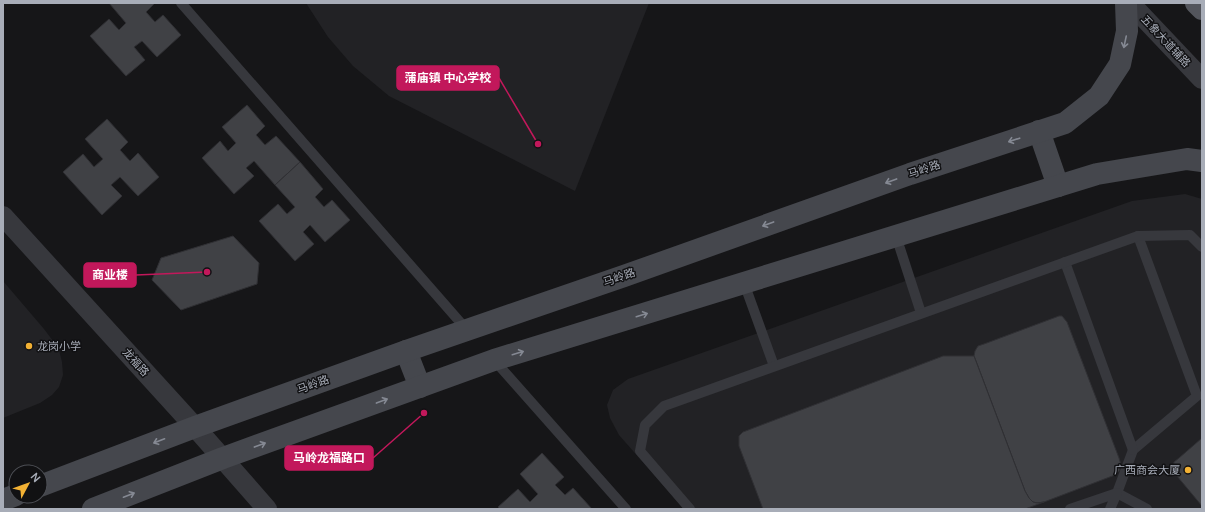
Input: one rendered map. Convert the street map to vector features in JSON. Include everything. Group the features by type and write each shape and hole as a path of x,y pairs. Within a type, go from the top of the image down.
{"main road":[{"path":"1196,3 1202,9"}],"street":[{"name":"马岭路","path":"48,483 195,427 406,351 624,276 902,176 1065,123 1099,96 1120,64 1127,31 1126,3"},
{"name":"五象大道辅路","path":"1130,3 1202,79"},
{"path":"1039,131 1058,186"},
{"path":"93,509 224,458 494,360 1097,174 1187,160 1202,161"},
{"name":"龙福路","path":"3,216 224,458 267,509"},
{"path":"406,351 420,387"}],"lane":[{"path":"181,3 467,330"},
{"path":"690,509 640,451 645,425 664,406 1138,236 1190,235 1202,247"},
{"path":"896,236 921,313"},
{"path":"1110,509 1133,450 1199,395 1138,236"},
{"path":"1065,262 1133,450"},
{"path":"744,283 774,366"},
{"path":"494,360 626,509"},
{"path":"1070,509 1117,493 1146,509"}],"shaded area":[{"path":"306,3 649,3 575,191 389,96 353,66 328,37"},
{"path":"1185,194 1202,199 1202,509 684,509 619,435 610,418 607,405 613,390 628,379 1132,201"},
{"name":"龙岗小学","path":"3,281 44,329 59,350 63,375 59,387 52,395 40,403 3,418"}],"building":[{"path":"109,3 153,3 154,4 146,12 155,22 163,15 181,35 157,57 142,41 134,47 145,60 126,76 90,36 109,19 119,30 126,23"},
{"path":"247,105 265,126 256,135 265,145 276,136 300,162 275,185 254,161 246,168 254,176 234,194 202,158 220,141 228,151 236,143 222,127"},
{"path":"107,119 128,142 120,150 130,161 138,153 159,177 138,196 120,177 111,185 122,196 102,215 63,172 83,154 94,167 103,159 85,139"},
{"path":"300,162 323,189 315,197 324,207 332,200 350,220 325,242 310,225 303,232 314,244 295,261 259,221 278,204 287,214 295,207 275,185"},
{"path":"233,236 259,263 257,284 181,310 152,280 161,258"},
{"path":"1062,316 1067,322 1121,465 1119,471 1115,475 1044,502 1037,503 1033,502 1029,498 1025,491 974,356 978,346"},
{"path":"943,356 974,356 1025,491 1033,502 1044,502 1025,509 763,509 739,446 739,436 743,432"},
{"name":"广西商会大厦","path":"1202,438 1202,506 1177,476 1173,468 1174,462"},
{"path":"542,453 564,477 555,485 565,495 573,488 592,509 500,509 498,507 518,489 530,502 538,494 520,474"}],"place":[{"name":"蒲庙镇 中心学校","path":"538,144"},
{"name":"商业楼","path":"207,272"},
{"name":"龙岗小学","path":"29,346"},
{"name":"马岭龙福路口","path":"424,413"},
{"name":"广西商会大厦","path":"1188,470"}]}
